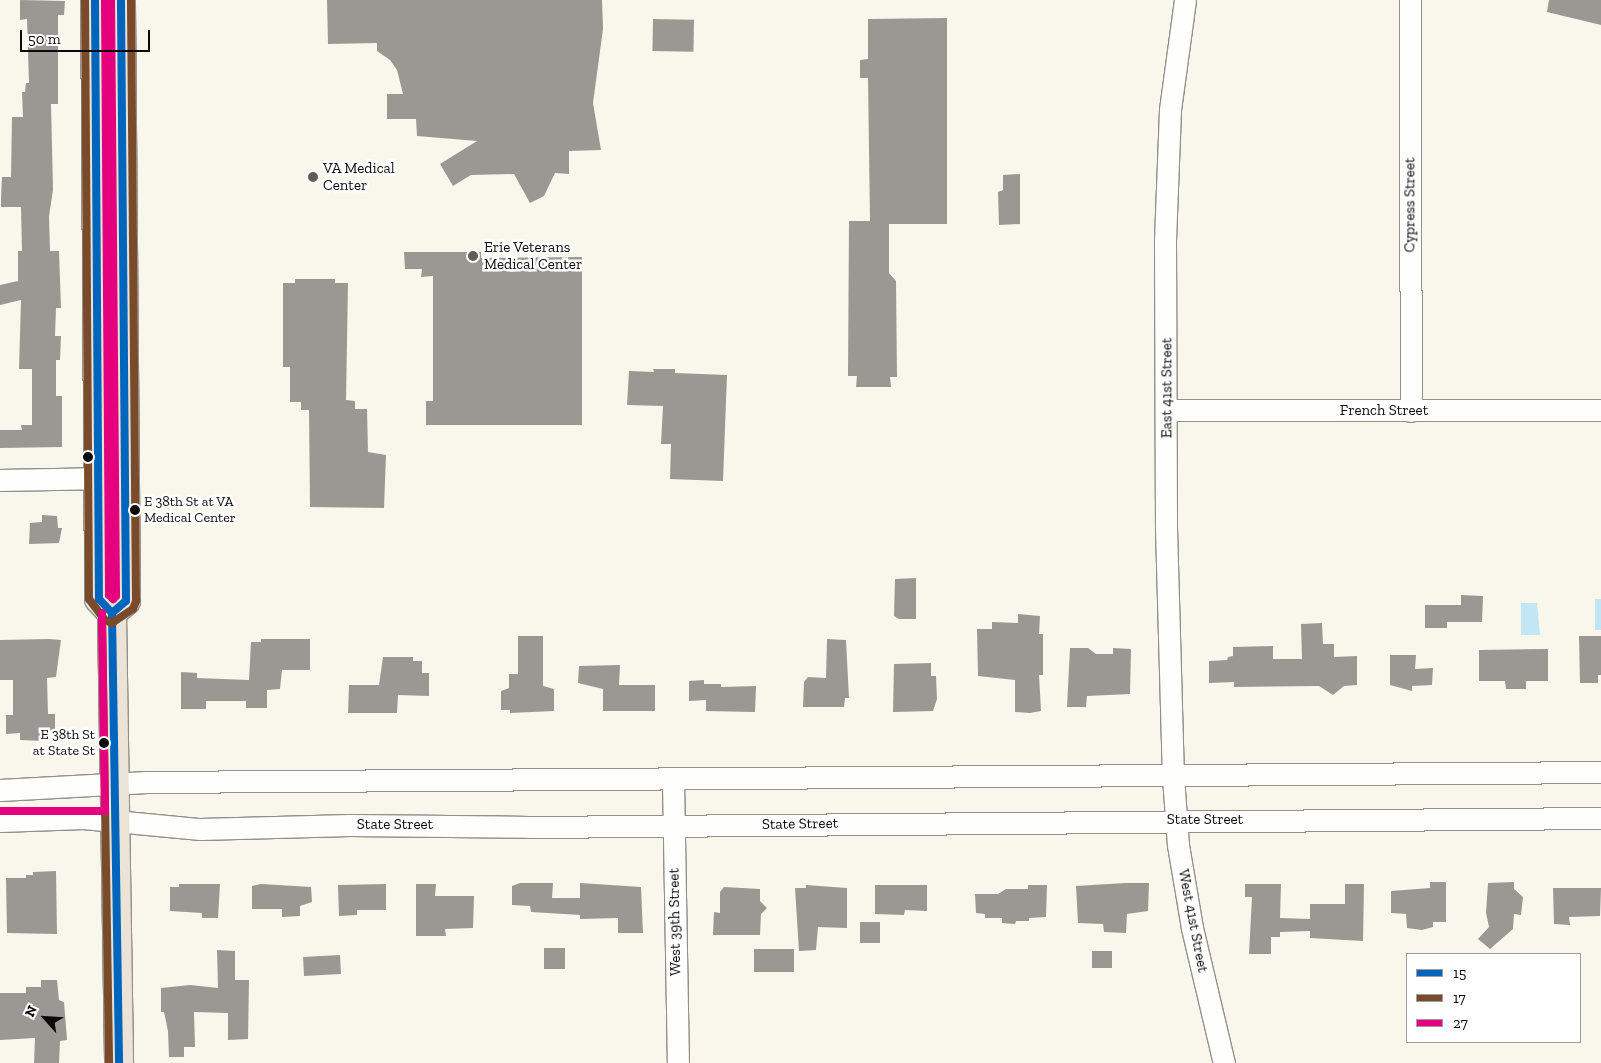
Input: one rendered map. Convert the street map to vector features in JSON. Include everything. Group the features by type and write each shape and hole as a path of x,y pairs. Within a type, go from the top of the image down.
{"main road":[{"path":"95,0 99,599 112,612 119,1063"},
{"path":"112,612 126,601 121,0"}],"street":[{"name":"East 41st Street","path":"1173,777 1166,528 1168,410 1167,188 1170,110 1185,0"},
{"name":"Cypress Street","path":"1410,0 1411,411"},
{"name":"French Street","path":"1168,410 1601,410"},
{"path":"0,480 126,478"},
{"path":"0,790 114,785 1601,772"},
{"name":"West 41st Street","path":"1173,777 1176,820 1192,928 1224,1063"},
{"name":"West 39th Street","path":"673,780 678,1063"},
{"name":"State Street","path":"0,821 116,821 200,829 350,825 674,825 1601,818"}],"water":[{"path":"1595,599 1601,599 1601,630 1595,630"},
{"path":"1521,603 1537,603 1540,635 1521,635"}],"building":[{"path":"20,0 65,1 64,15 58,15 58,104 51,104 53,190 49,216 50,251 59,251 61,308 56,308 55,336 61,336 60,360 56,360 56,396 62,396 62,447 0,448 0,430 22,430 21,425 32,425 32,369 19,369 21,300 0,305 0,285 18,281 18,251 22,251 21,207 1,207 2,177 11,177 12,117 23,117 22,92 25,92 26,83 29,83 27,19 20,20"},
{"path":"327,0 602,0 603,29 593,103 601,150 569,151 569,174 555,173 544,196 530,203 514,174 471,175 453,186 440,164 477,141 417,136 416,119 387,119 387,94 403,94 397,70 390,60 377,51 377,43 328,44"},
{"path":"1549,0 1601,0 1601,25 1547,12"},
{"path":"947,18 947,224 889,224 889,273 896,281 897,377 890,377 891,387 856,387 857,376 848,376 849,221 870,221 868,78 860,78 860,60 868,59 868,19"},
{"path":"653,19 694,20 693,52 652,51"},
{"path":"1020,174 1020,224 999,225 998,192 1003,190 1003,175"},
{"path":"404,252 481,252 481,258 582,257 582,425 426,425 426,401 433,401 433,276 421,277 422,269 405,269"},
{"path":"295,279 335,279 335,283 348,283 346,400 355,401 355,409 367,409 368,452 386,455 384,508 310,507 309,410 301,410 301,402 290,402 290,367 283,367 283,283 295,283"},
{"path":"653,369 675,369 675,373 727,375 723,481 670,479 671,444 661,444 663,406 627,405 629,371 654,372"},
{"path":"42,515 57,516 58,528 62,528 59,543 29,544 30,523 42,522"},
{"path":"916,578 916,619 899,619 894,616 895,579"},
{"path":"1461,595 1483,596 1482,622 1447,622 1447,628 1425,628 1425,605 1461,605"},
{"path":"1018,614 1040,616 1039,634 1043,634 1043,675 1039,675 1041,711 1030,713 1015,712 1015,680 978,676 977,629 992,629 992,622 1018,623"},
{"path":"1322,623 1323,644 1334,644 1334,657 1357,656 1357,685 1344,686 1333,695 1319,686 1234,687 1234,682 1209,683 1209,661 1227,660 1228,657 1233,656 1233,647 1273,646 1273,659 1302,659 1301,624"},
{"path":"518,636 543,636 543,686 554,689 554,711 510,713 510,710 501,710 501,691 509,688 509,674 518,674"},
{"path":"1579,636 1601,636 1601,675 1598,675 1598,683 1580,683"},
{"path":"261,639 310,639 310,670 282,670 280,689 267,690 267,708 246,708 246,701 206,701 206,709 181,709 181,672 197,673 197,678 249,680 251,642 261,642"},
{"path":"827,639 846,640 849,698 845,698 844,707 803,707 804,682 808,677 826,678"},
{"path":"0,640 61,640 56,677 47,678 48,714 55,714 55,733 43,733 43,741 20,740 20,733 6,734 6,715 13,715 13,680 0,680"},
{"path":"1070,648 1088,648 1096,654 1113,654 1113,648 1131,649 1130,694 1087,696 1086,707 1067,707"},
{"path":"1548,649 1548,681 1526,681 1526,689 1506,689 1505,681 1479,681 1479,650"},
{"path":"1390,655 1416,655 1415,669 1433,668 1432,685 1412,686 1412,691 1390,685"},
{"path":"383,657 413,657 413,661 422,661 422,673 429,673 429,696 398,695 397,713 348,713 349,685 379,685"},
{"path":"931,663 931,676 936,676 937,699 933,711 893,712 894,664"},
{"path":"620,665 619,685 655,685 655,711 603,711 603,689 578,683 579,666"},
{"path":"704,680 704,684 721,684 721,687 756,686 755,712 706,711 706,700 689,701 689,681"},
{"path":"56,871 57,934 7,933 6,878 26,878 26,875 33,875 33,872"},
{"path":"1430,882 1446,882 1446,922 1433,922 1433,927 1422,930 1407,928 1406,914 1391,913 1391,891 1430,888"},
{"path":"1514,882 1514,889 1523,897 1521,915 1514,914 1513,929 1490,949 1478,939 1489,927 1486,913 1488,883"},
{"path":"520,883 553,883 552,898 580,898 580,883 641,887 643,933 618,933 618,918 580,919 580,915 531,912 530,906 512,905 512,886"},
{"path":"1149,883 1148,911 1127,914 1126,933 1104,932 1103,924 1078,923 1076,886"},
{"path":"179,884 220,884 218,918 202,918 202,913 170,911 170,887 179,887"},
{"path":"261,884 311,887 312,902 300,906 300,916 282,917 282,909 252,909 252,886"},
{"path":"386,884 386,910 357,910 357,915 339,916 338,885"},
{"path":"416,884 436,884 435,896 474,896 473,928 445,929 446,936 416,936"},
{"path":"1245,884 1281,884 1280,918 1310,919 1310,904 1345,904 1345,884 1364,884 1363,941 1310,938 1310,931 1280,932 1280,937 1271,937 1271,954 1249,954 1252,897 1245,897"},
{"path":"806,885 847,888 847,928 818,927 816,950 799,951 795,888 806,888"},
{"path":"875,885 927,885 927,911 905,910 904,915 875,914"},
{"path":"1028,885 1047,885 1046,917 1029,918 1029,921 1016,921 1015,924 1002,923 1002,918 985,918 985,914 976,913 975,894 998,894 1006,889 1028,889"},
{"path":"724,887 760,889 760,901 767,908 761,914 760,935 713,935 714,912 720,913 720,892"},
{"path":"1553,888 1601,888 1600,916 1569,917 1570,925 1554,924"},
{"path":"860,922 880,922 880,943 860,943"},
{"path":"544,948 565,948 565,969 544,969"},
{"path":"754,949 794,949 794,972 754,972"},
{"path":"217,950 235,951 235,980 249,980 248,1039 228,1040 228,1013 194,1012 195,1047 184,1047 184,1057 169,1057 168,1031 164,1012 161,1012 161,988 190,985 218,988"},
{"path":"1092,951 1112,951 1112,968 1092,968"},
{"path":"340,955 341,974 304,976 303,957"},
{"path":"41,980 57,980 59,1000 64,1002 67,1040 60,1041 59,1063 34,1063 35,1038 0,1040 0,993 26,993 26,987 41,987"}],"transit line":[{"name":"17","path":"85,0 89,599 105,620 112,623 133,609 136,601 131,0"},
{"name":"15","path":"95,0 99,599 112,613 126,601 121,0"},
{"name":"27","path":"105,0 109,595 113,599 116,596 111,0"},
{"name":"17","path":"102,613 109,1063"},
{"name":"27","path":"0,811 105,811 102,613"},
{"name":"15","path":"112,613 119,1063"}],"place":[{"name":"VA Medical Center","path":"313,177"},
{"name":"Erie Veterans Medical Center","path":"473,256"},
{"name":"E 38th St at VA Medical Center","path":"135,510"},
{"name":"E 38th St at State St","path":"104,743"}]}
